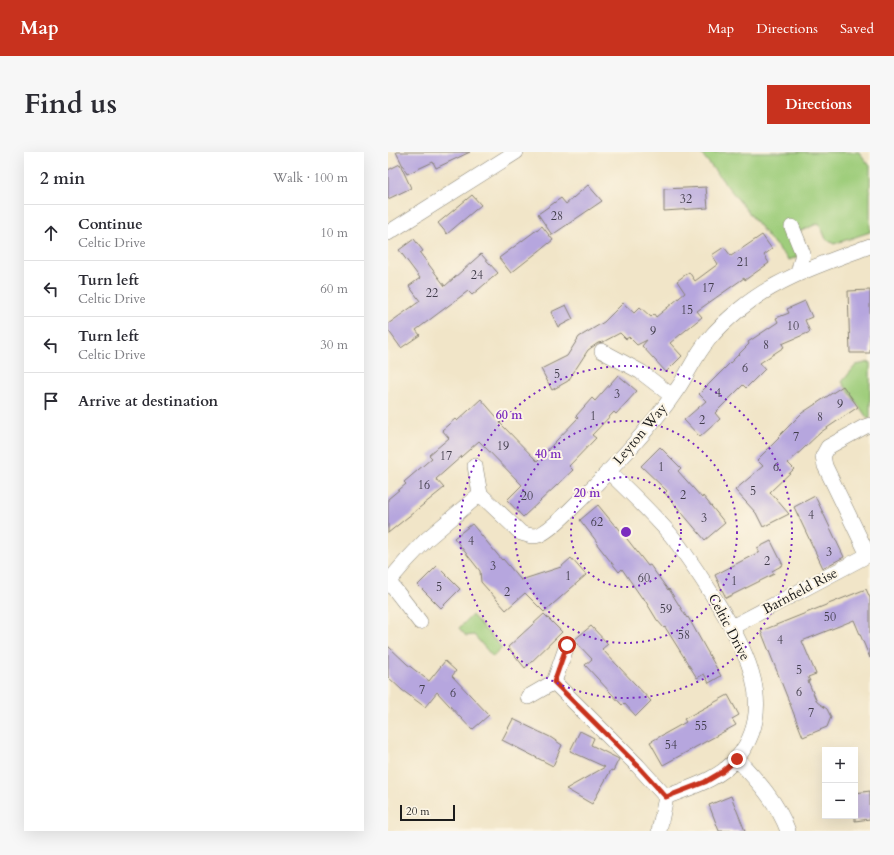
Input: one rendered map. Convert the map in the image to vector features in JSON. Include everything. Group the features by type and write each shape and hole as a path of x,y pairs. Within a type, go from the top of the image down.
{"street":[{"path":"388,233 516,152"},
{"path":"792,227 803,254 798,273"},
{"name":"Leyton Way","path":"480,494 521,533 539,535 558,520 608,471 646,429 672,396 698,353 710,338 740,308 755,297 798,273 870,246"},
{"name":"Leyton Way","path":"602,351 641,372 672,396"},
{"name":"Barnfield Rise","path":"732,627 869,558 825,466 824,456 828,447 870,425"},
{"path":"420,622 389,582 426,540 480,494 475,466"},
{"name":"Celtic Drive","path":"608,471 671,535 704,581 732,627 745,653 755,685 756,716 752,732 737,759 722,772 705,782 666,797"},
{"path":"528,697 554,682 567,645"},
{"path":"554,682 638,766 666,797 659,831"},
{"path":"737,759 754,776 770,797 788,831"}],"green space":[{"path":"700,152 859,152 870,166 870,232 834,244 826,239 819,223 792,235 797,257 789,260 769,238"},
{"path":"870,362 870,418 868,419 842,382 856,365"},
{"path":"472,615 502,648 493,657 474,635 466,636 459,628"}],"building":[{"path":"396,152 470,152 436,168 433,162 407,174"},
{"path":"400,164 411,188 388,199 388,170"},
{"path":"588,185 602,201 552,235 538,214 561,198 566,204"},
{"path":"706,187 708,208 664,211 664,189"},
{"path":"472,195 481,205 447,234 438,223"},
{"path":"542,226 553,240 511,273 499,258"},
{"path":"762,235 772,249 764,255 769,263 745,280 744,278 697,311 702,317 670,343 682,356 666,372 642,346 647,340 637,345 629,337 626,339 620,333 598,343 588,350 568,381 552,390 541,369 567,356 579,337 604,322 623,303 634,313 640,307 651,317 654,314 656,317 685,293 677,281 689,272 695,281 718,264 712,255 724,247 731,256"},
{"path":"414,239 423,251 420,253 445,286 481,254 498,273 472,295 468,291 416,330 420,335 401,348 388,330 388,324 420,301 409,286 420,278 399,250"},
{"path":"870,290 870,353 850,353 848,291"},
{"path":"805,301 812,317 805,320 810,332 782,344 784,347 760,363 765,369 746,388 743,385 715,413 720,419 700,437 684,420 706,401 699,394 749,344 748,342 778,322 776,318 789,313 787,309"},
{"path":"566,305 573,319 558,327 551,312"},
{"path":"618,375 637,391 616,414 614,412 592,435 596,438 569,466 573,470 523,517 507,500 522,485 479,441 436,479 444,488 388,533 388,499 406,484 404,482 432,458 429,455 449,438 442,430 455,419 457,421 481,399 501,422 500,423 537,461 578,418 576,416 592,398 595,401"},
{"path":"843,386 858,407 821,432 788,463 794,469 770,492 789,514 763,527 756,513 735,490 763,466 757,460 802,413"},
{"path":"660,447 681,468 678,471 702,498 703,496 725,523 705,540 665,493 667,491 641,466"},
{"path":"815,496 844,557 823,568 794,507"},
{"path":"598,505 616,527 617,526 648,566 650,565 668,590 669,589 687,618 688,617 721,676 709,683 704,674 697,678 665,627 664,628 657,620 643,597 642,598 622,569 619,572 596,543 597,542 580,520"},
{"path":"472,524 521,580 561,567 571,558 586,575 544,612 525,593 506,610 481,582 480,571 454,538"},
{"path":"771,541 783,565 772,571 774,574 726,598 715,575 759,552 757,548"},
{"path":"437,566 460,589 441,608 418,585"},
{"path":"866,589 870,598 870,658 854,620 802,641 816,674 808,677 810,681 808,681 817,702 827,709 831,717 827,727 803,737 761,631"},
{"path":"544,614 562,632 525,668 508,647"},
{"path":"591,626 608,644 602,649 651,701 636,716 624,703 622,705 585,665 592,659 574,640"},
{"path":"388,646 407,664 429,681 445,661 456,671 452,676 489,715 472,730 437,692 425,707 402,690 388,677"},
{"path":"728,695 739,715 732,719 736,725 663,765 650,742 686,722 684,719"},
{"path":"513,719 550,737 562,745 553,766 502,740"},
{"path":"580,731 594,738 591,745 619,759 613,771 611,770 592,804 566,789 605,767 570,751"},
{"path":"870,791 870,819 855,821 855,819 858,819 858,793"},
{"path":"731,796 745,831 719,831 709,805"}],"route":[{"path":"567,645 554,682 638,766 666,797 705,782 722,772 737,759"}]}
